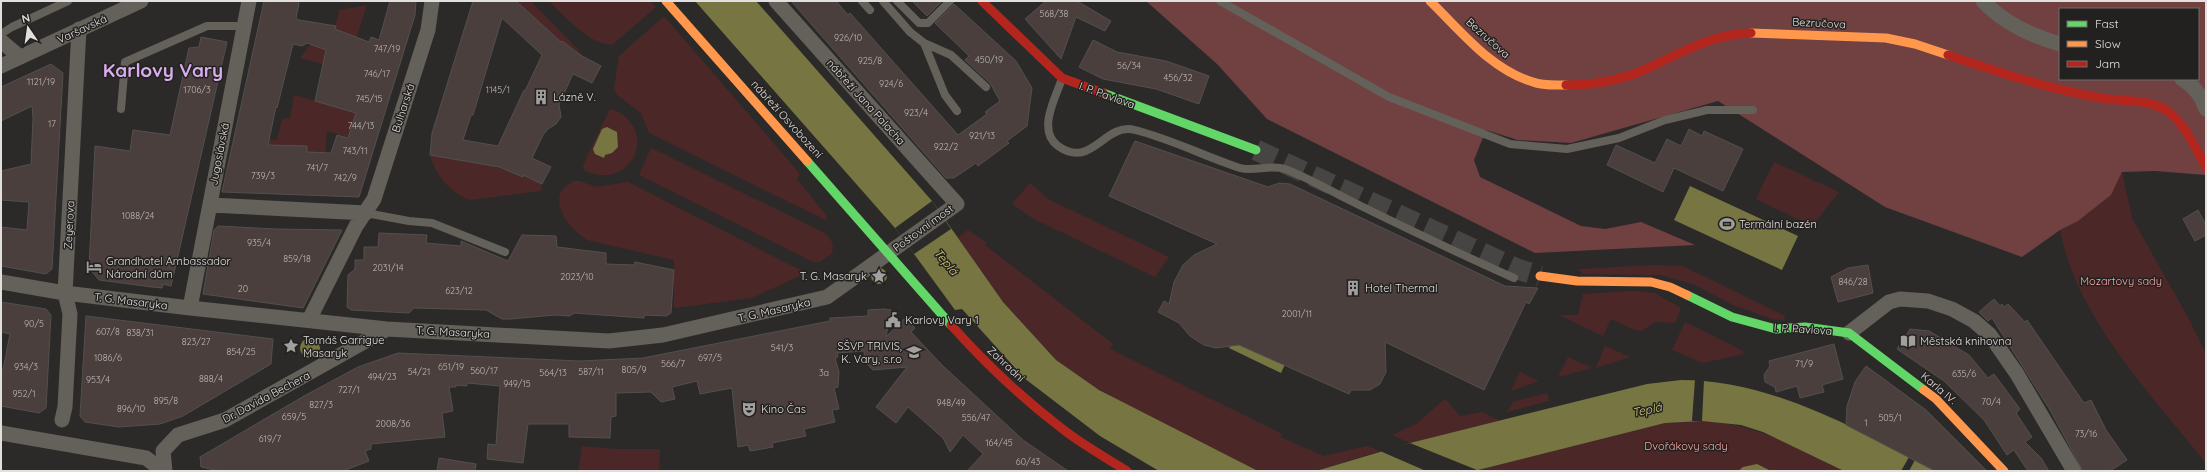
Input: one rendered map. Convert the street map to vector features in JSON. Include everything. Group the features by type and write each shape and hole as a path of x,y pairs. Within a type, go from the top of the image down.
{"street":[{"name":"Varšavská","path":"1,66 141,1"},
{"name":"Jugoslávská","path":"190,308 249,1"},
{"name":"Bulharská","path":"309,320 356,226 374,199 428,30 432,1"},
{"name":"nábřeží Osvobození","path":"666,1 889,252"},
{"name":"nábřeží Jana Palacha","path":"776,1 957,204"},
{"name":"I. P. Pavlova","path":"982,1 1062,78 1256,150"},
{"name":"Bezručova","path":"1430,1 1493,62 1511,74 1534,82 1558,85 1586,85 1615,79 1638,72 1673,54 1709,39 1737,33 1765,32 1886,38 1915,44 2004,74 2101,98 2151,103 2166,110 2179,121 2206,167"},
{"path":"1983,1 2014,25 2045,40 2059,44"},
{"name":"Zeyerova","path":"62,420 65,407 70,314 65,293 80,29"},
{"path":"1,41 20,57"},
{"path":"2183,80 2202,98 2206,109"},
{"name":"Poštovní most","path":"889,252 905,239 957,204"},
{"path":"210,205 366,213"},
{"name":"T. G. Masaryka","path":"1,282 65,293 387,329 610,341 663,335 827,298 889,252"},
{"name":"Zahradní","path":"889,252 972,348 1011,385 1061,428 1127,471"},
{"name":"I. P. Pavlova","path":"1540,276 1577,281 1651,282 1670,287 1732,317 1776,329 1805,327 1849,333"},
{"path":"1849,333 1889,302 1900,299 1928,301 1952,309 1974,321 1990,335 2017,374 2074,471"},
{"name":"Dr. Davida Bechera","path":"164,471 163,451 178,435 225,420 387,329"},
{"name":"Karla IV.","path":"1849,333 1936,399 2004,471"},
{"name":"Dr. Davida Bechera","path":"1,433 146,458 164,471"}],"lane":[{"path":"1,34 12,27 68,1"},
{"path":"862,1 870,10"},
{"path":"883,1 910,32 924,43 951,55 986,87"},
{"path":"897,1 919,22 928,23 950,1"},
{"path":"1220,1 1389,97 1510,144 1567,148 1619,138 1665,120 1707,110 1753,110"},
{"path":"121,108 125,62 207,26 242,34"},
{"path":"924,43 945,95 958,111"},
{"path":"1062,78 1050,109 1048,122 1051,138 1065,150 1074,153 1083,152 1093,148 1112,134 1122,130 1132,129 1174,142 1242,168 1283,168 1448,249 1514,278"},
{"path":"366,213 409,221 432,223 505,252"}],"green space":[{"path":"519,1 531,1 583,55 562,41 561,42 520,5"},
{"path":"549,1 650,1 656,7 613,44 605,44 588,36"},
{"path":"367,5 346,70 300,58 312,43 331,49 339,10"},
{"path":"664,16 800,174 797,179 826,215 825,220 649,133 641,113 617,95 614,88 619,56"},
{"path":"294,95 356,112 348,137 327,131 325,156 318,156 318,152 260,152 264,139 277,140 282,119 290,118"},
{"path":"612,109 627,119 635,131 637,144 634,156 626,167 615,174 600,175 584,170 583,165 609,111","holes":["616,136 618,141 616,150 605,155"]},
{"path":"651,148 825,233 832,242 832,253 820,262 813,262 639,175"},
{"path":"430,155 460,160 516,173 542,184 541,191 470,200 456,193 450,188 440,176"},
{"path":"1774,162 1839,192 1812,226 1756,199"},
{"name":"Mozartovy sady","path":"2122,172 2132,218 2190,321 2206,354 2206,463 2140,382 2099,325 2082,294 2069,263 2060,230 2078,221 2111,195"},
{"path":"574,181 580,181 596,187 628,182 806,273 752,298 674,308 674,260 587,240 567,221 560,208 560,194 564,188"},
{"path":"1030,183 1048,199 1169,257 1155,277 1034,219 1012,204"},
{"path":"951,229 959,237 968,230 986,242 985,245 1113,344 1110,349 1282,434 1280,437 1324,456 1367,446 1380,451 1316,471 1258,471 1123,403 1078,377 1056,360 1003,302"},
{"path":"1655,265 1683,266 1785,316 1784,320 1772,319 1733,305 1693,284 1660,275 1582,274 1579,269"},
{"path":"1632,291 1655,293 1681,308 1675,323 1656,322 1642,331 1633,329 1611,319 1603,336 1559,315 1578,315 1583,294"},
{"path":"1685,322 1743,351 1743,354 1703,363 1672,350"},
{"path":"1605,346 1630,357 1596,368"},
{"path":"1568,357 1592,368 1558,377"},
{"path":"1520,372 1539,381 1511,391"},
{"path":"1547,393 1549,401 1507,412 1513,402"},
{"path":"1445,399 1460,416 1482,412 1500,421 1410,443 1392,435 1416,424"},
{"name":"Dvořákovy sady","path":"1692,421 1714,422 1753,430 1789,444 1844,471 1474,471 1665,423"},
{"path":"582,446 615,449 660,449 659,471 578,471"}],"shaded area":[{"path":"1146,1 2206,1 2206,175 2155,171 2122,172 2111,195 2078,221 2060,230 2022,257 1885,207 1718,101 1571,143 1518,140 1486,130 1474,160 1480,177 1581,226 1605,229 1641,222 1695,245 1535,253 1267,119 1217,64"}],"water":[{"name":"Teplá","path":"695,1 756,1 932,201 1003,302 1056,360 1099,390 1258,471 1159,471 1100,436 1024,378 962,309 955,310 895,228"},
{"path":"607,127 617,132 618,147 612,153 605,155 604,158 595,154 593,149 602,129"},
{"name":"Termální bazén","path":"1690,186 1798,236 1782,270 1674,220"},
{"name":"T. G. Masaryk","path":"876,268 882,268 887,273 885,282 882,284 876,284 871,279 871,273"},
{"path":"1234,336 1287,360 1281,373 1229,348"},
{"path":"310,338 317,341 320,348 317,355 310,358 303,355 300,348 303,341"},
{"name":"Teplá","path":"1681,380 1715,382 1748,388 1781,398 1844,424 1935,471 1844,471 1763,432 1741,425 1702,421 1665,423 1474,471 1316,471 1410,443 1647,384"},
{"path":"1757,464 1771,471 1738,471 1743,467"}],"pier":[{"path":"932,201 951,229 914,254 895,228"},
{"path":"1695,379 1704,380 1702,421 1692,421"},
{"path":"1410,443 1477,470 1426,471 1380,451"},
{"path":"1909,457 1915,460 1909,471 1901,471"}],"building":[{"path":"264,1 297,1 299,3 296,18 299,20 336,26 335,29 369,42 371,37 379,40 390,1 416,1 415,15 359,197 222,192","holes":["307,43 326,50 315,101 356,113 348,138 337,135 331,153 307,152 307,146 268,145 276,107 277,108 293,44 302,46"]},
{"name":"Lázně V.","path":"473,1 516,1 561,42 562,41 582,56 601,66 592,83 573,74 559,104 561,117 556,124 548,129 543,135 532,158 551,167 542,184 523,175 523,177 499,167 430,155 432,133","holes":["502,18 542,55 498,146 463,140 471,115 473,115"]},
{"path":"791,1 836,1 848,15 850,13 958,135 987,114 985,112 1000,101 990,83 965,60 969,56 935,23 954,4 1016,61 1032,88 1027,126 1007,141 1009,143 978,166 976,163 954,178 946,178"},
{"path":"912,1 942,1 927,16"},
{"path":"1046,1 1077,1 1111,21 1105,31 1076,17 1061,59 1025,19"},
{"path":"201,37 227,42 171,286 163,284 162,288 99,280 89,268 95,146 130,151 133,130 170,135 189,48 199,47"},
{"path":"1093,40 1117,52 1166,61 1209,76 1199,104 1156,89 1103,79 1079,67"},
{"path":"51,64 63,73 52,269 46,274 1,266 1,227 27,230 29,202 1,200 1,171 31,164 33,118 32,106 1,121 1,87"},
{"path":"1689,129 1702,136 1704,131 1743,149 1723,191 1674,168 1663,192 1607,165 1616,145 1655,163 1667,139 1681,146"},
{"name":"Hotel Thermal","path":"1135,141 1268,187 1279,183 1290,184 1505,286 1538,288 1529,304 1526,302 1484,390 1385,342 1386,372 1380,384 1370,390 1351,390 1349,394 1239,345 1216,348 1204,345 1190,336 1179,323 1158,312 1164,301 1169,304 1174,282 1183,265 1194,255 1217,244 1109,196"},
{"path":"2198,210 2206,225 2206,235 2195,241 2183,219"},
{"path":"218,226 342,230 303,308 203,294 214,230"},
{"path":"379,233 427,235 426,243 461,246 461,241 508,261 522,235 556,236 557,247 606,253 606,264 634,265 635,262 674,270 671,313 666,316 644,315 644,318 574,313 570,316 555,315 502,319 486,310 414,308 409,313 351,310 347,307 348,275 355,269 355,260 364,260 364,247 378,247"},
{"path":"1868,265 1873,293 1838,302 1831,277 1848,268"},
{"path":"1994,299 2000,306 2002,304 2004,307 2008,304 2025,322 2027,320 2084,403 2091,400 2106,430 2127,460 2110,471 2083,471 2050,410 1992,318 1988,321 1979,312"},
{"path":"1,302 46,309 51,315 46,408 39,413 1,406 1,370 3,370 10,334 1,332"},
{"path":"868,310 891,310 886,337 905,318 915,328 911,332 942,365 1023,440 1068,471 967,471 983,454 963,435 950,452 943,438 908,407 896,423 876,407 907,367 873,370 865,362 864,351 837,353 838,357 835,358 839,372 838,387 834,388 839,409 832,410 835,422 804,429 806,436 772,443 773,447 750,451 748,445 738,447 732,388 700,394 697,381 672,387 675,399 661,402 651,392 616,393 616,416 611,417 610,438 569,437 569,424 528,424 523,463 487,459 488,444 496,445 500,386 467,383 467,386 456,385 456,387 449,387 453,411 442,413 445,437 371,444 371,449 365,451 369,461 343,471 220,471 201,467 200,457 304,396 358,367 398,353 580,361 643,358 830,321 830,318 868,316"},
{"path":"86,316 273,339 271,364 183,416 160,424 119,427 85,422 80,416"},
{"path":"1910,329 1929,331 1969,355 1988,378 1994,374 2020,409 2016,413 2032,437 2025,442 2041,458 2049,471 2028,471 2014,450 2007,455 1984,420 1944,381 1897,349"},
{"path":"1834,344 1843,379 1822,385 1824,392 1800,398 1797,386 1776,392 1775,387 1765,382 1764,375 1770,366 1769,361"},
{"path":"1866,366 1926,410 1987,471 1935,471 1846,425 1847,406 1855,382"},
{"path":"439,458 476,464 475,471 437,471"}],"tunnel":[{"path":"1256,150 1517,269 1540,276"}],"traffic: fast":[{"path":"1103,93 1256,150"},
{"path":"807,161 951,325"},
{"path":"1687,295 1732,317 1776,329 1805,327 1849,333 1924,390"}],"traffic: slow":[{"path":"666,1 807,161"},
{"path":"1430,1 1477,48 1504,68 1518,76 1537,83 1566,85"},
{"path":"1751,33 1886,38 1915,44 1948,55"},
{"path":"1540,276 1577,281 1651,282 1670,287 1687,295"},
{"path":"1924,390 1936,399 2004,471"}],"traffic: jam":[{"path":"982,1 1062,78 1103,93"},
{"path":"1566,85 1594,83 1621,78 1639,72 1706,42 1735,34 1751,33"},
{"path":"1948,55 2005,74 2062,90 2101,98 2143,102 2159,106 2173,115 2179,122 2189,136 2206,167"},
{"path":"951,325 1003,379 1045,416 1076,439 1127,471"}],"place":[{"name":"Lázně V.","path":"541,97"},
{"name":"Termální bazén","path":"1727,224"},
{"name":"Grandhotel Ambassador Národní dům","path":"94,267"},
{"name":"T. G. Masaryk","path":"879,276"},
{"name":"Hotel Thermal","path":"1353,288"},
{"name":"Karlovy Vary 1","path":"893,320"},
{"name":"Městská knihovna","path":"1908,341"},
{"name":"Tomáš Garrigue Masaryk","path":"291,346"},
{"name":"SŠVP TRIVIS, K. Vary, s.r.o","path":"914,352"},
{"name":"Kino Čas","path":"749,409"}],"district":[{"name":"Karlovy Vary","path":"163,70"}]}
